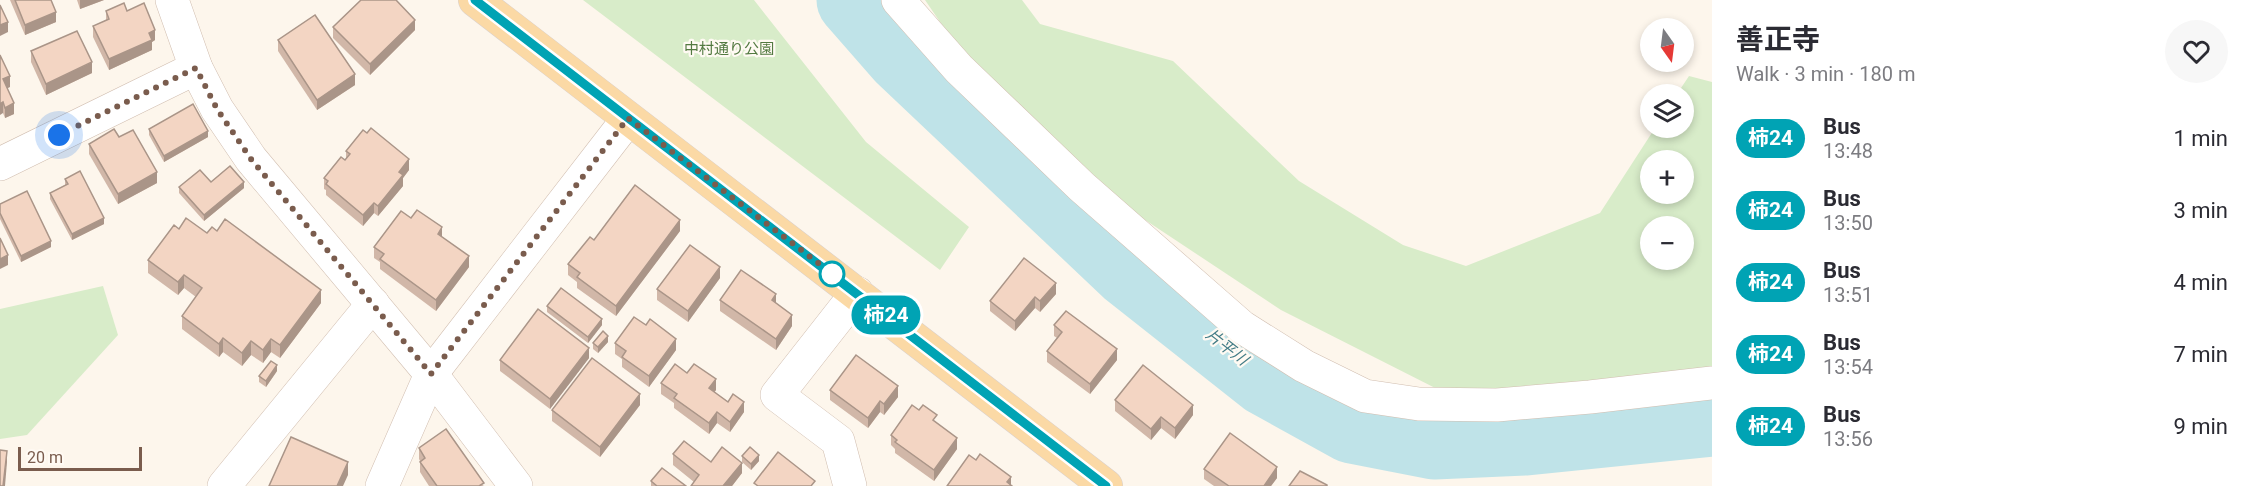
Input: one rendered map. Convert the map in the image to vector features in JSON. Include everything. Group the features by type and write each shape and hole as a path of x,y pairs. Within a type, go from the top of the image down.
{"main road":[{"path":"475,0 857,292 1098,484"}],"street":[{"path":"172,0 196,68 217,109 251,159 431,374 516,486"},
{"path":"898,0 960,69 1082,187 1242,327 1304,366 1365,396 1419,404 1497,405 1712,383"},
{"path":"0,164 196,68"},
{"path":"382,486 431,374 628,118"},
{"path":"850,486 838,441 777,395 857,292"},
{"path":"224,486 373,304"}],"green space":[{"name":"中村通り公園","path":"583,0 754,0 866,142 969,227 940,270"},
{"path":"925,0 1022,0 1040,24 1173,61 1299,181 1403,245 1466,266 1600,213 1640,151 1640,204 1694,204 1694,150 1641,150 1649,138 1694,138 1694,84 1684,84 1689,76 1712,82 1712,368 1451,396 1281,310 1109,196 975,73"},
{"path":"103,286 118,335 27,435 0,439 0,309"}],"building":[{"path":"15,0 51,0 56,12 25,25"},
{"path":"361,0 396,0 415,20 370,64 333,27"},
{"path":"124,3 127,11 144,3 155,30 149,33 152,40 109,59 93,26 109,19 106,11"},
{"path":"0,5 8,22 0,25"},
{"path":"315,15 355,74 317,100 278,40"},
{"path":"77,31 92,62 46,84 31,51"},
{"path":"0,55 10,76 3,79 14,103 5,108 3,102 0,104"},
{"path":"193,104 208,131 164,156 149,129"},
{"path":"371,128 409,159 399,172 403,175 378,206 374,203 363,215 326,184 328,181 324,178 341,157 345,160 350,154 346,151 363,130 367,133"},
{"path":"114,129 119,137 133,130 157,172 118,194 89,144"},
{"path":"230,166 244,182 204,215 179,187 200,170 211,182"},
{"path":"80,171 104,218 72,234 50,193 68,184 65,179"},
{"path":"635,185 680,220 616,306 577,277 580,273 568,264 590,237 594,240"},
{"path":"27,191 51,241 21,256 0,213 0,204"},
{"path":"417,210 442,227 438,234 469,256 436,300 380,259 384,254 374,247 401,211 411,218"},
{"path":"186,218 207,233 212,227 217,231 225,219 321,290 280,345 271,339 263,350 251,341 242,353 223,338 219,344 182,316 202,288 184,275 178,282 148,260 174,225 179,229"},
{"path":"0,238 8,255 0,259"},
{"path":"690,245 720,267 688,311 657,289"},
{"path":"1024,258 1056,283 1040,301 1035,297 1015,321 990,301"},
{"path":"741,270 776,294 772,300 792,315 776,339 720,300"},
{"path":"561,288 602,319 588,337 547,306"},
{"path":"538,309 589,348 550,399 500,360"},
{"path":"1066,311 1117,349 1090,384 1047,351 1062,332 1054,325"},
{"path":"634,317 646,325 650,319 676,339 649,376 622,357 626,351 615,343"},
{"path":"603,331 608,336 598,347 593,343"},
{"path":"856,355 898,386 884,404 880,401 868,418 830,390"},
{"path":"592,358 640,394 600,447 552,410"},
{"path":"271,361 277,365 266,381 259,376"},
{"path":"675,364 687,373 694,364 716,379 709,388 728,402 733,394 744,402 730,422 717,412 709,423 674,398 677,394 661,383"},
{"path":"1143,365 1193,405 1175,428 1161,417 1151,429 1115,400"},
{"path":"912,405 919,410 923,405 937,415 933,420 957,438 934,470 895,442 897,440 891,435"},
{"path":"446,429 484,483 479,486 437,486 420,462 425,458 419,448"},
{"path":"1230,433 1277,467 1264,486 1229,486 1204,469"},
{"path":"291,437 348,462 337,486 269,486"},
{"path":"684,441 711,462 722,447 742,463 723,486 691,486 699,475 673,454"},
{"path":"750,447 759,455 751,464 742,456"},
{"path":"0,450 7,451 3,486 0,486"},
{"path":"778,452 815,481 811,486 758,486 754,483"},
{"path":"980,454 1011,477 1007,482 1012,486 947,486 969,455 976,460"},
{"path":"662,468 686,486 657,486 651,481"},
{"path":"1300,471 1327,485 1327,486 1289,486"}],"waterway":[{"name":"片平川","path":"854,0 903,56 1129,270 1267,379 1352,426 1434,442 1526,438 1712,419"}],"bus line":[{"name":"柿24","path":"475,0 1106,486"}],"route":[{"path":"59,135 196,68 217,109 251,159 431,374 628,118 838,278 832,274"}]}
